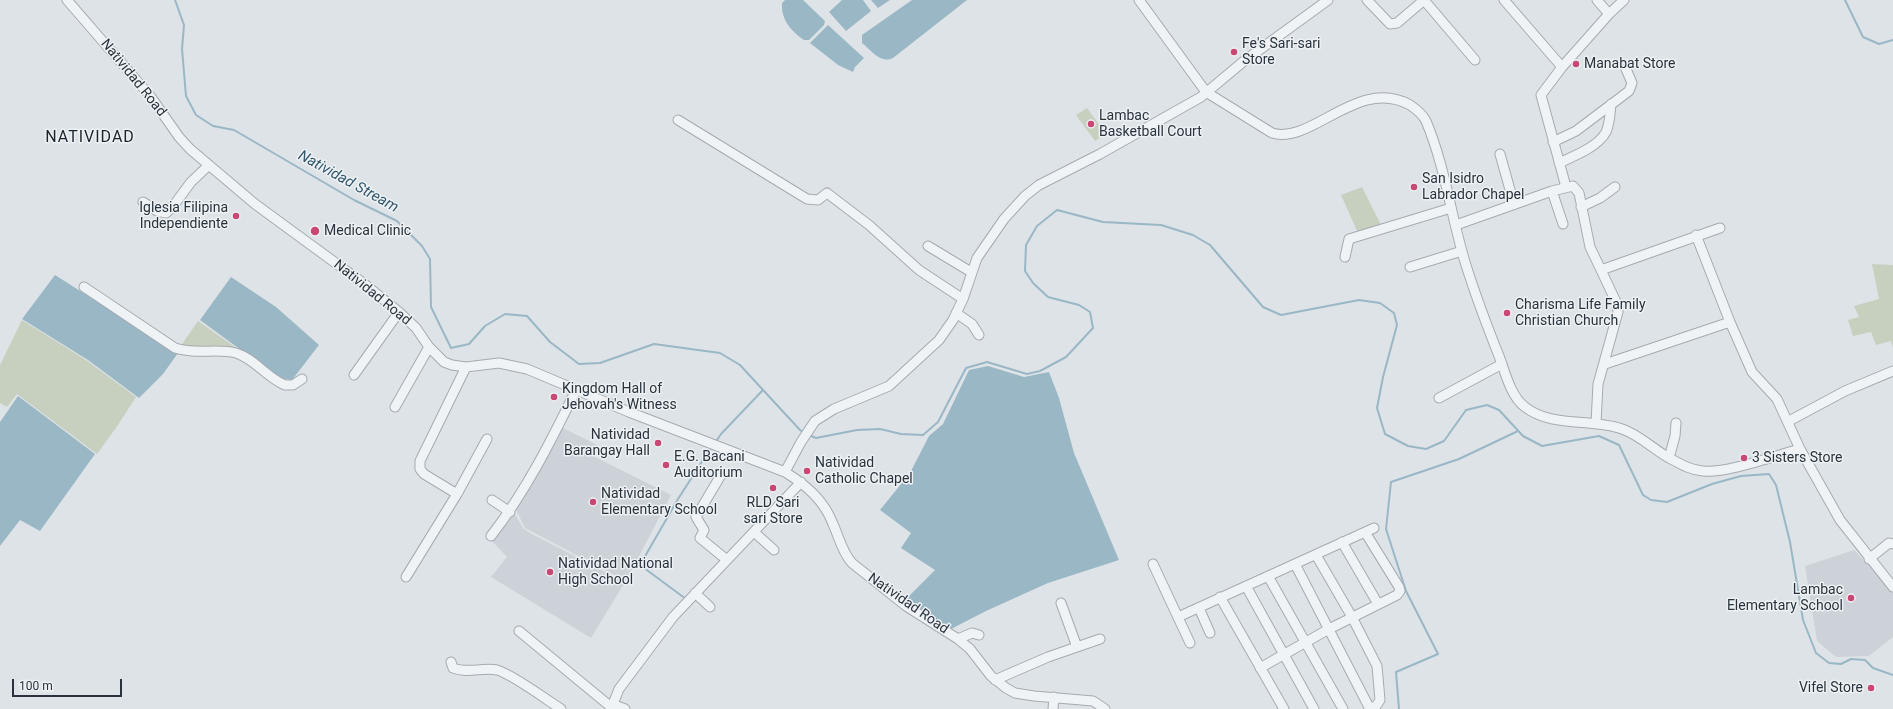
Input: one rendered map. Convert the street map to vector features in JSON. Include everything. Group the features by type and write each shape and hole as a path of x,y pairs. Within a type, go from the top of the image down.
{"street":[{"name":"Natividad Road","path":"67,0 151,97 190,149 255,204 367,286 399,312 416,328 429,347 444,362 466,367 499,363 528,369 708,443 785,472 801,482 828,512 847,557 852,563 906,606 958,639 970,649 995,680 1016,693 1093,701 1105,709"},
{"path":"1139,0 1206,92 1272,133 1278,135 1304,128 1371,98 1397,100 1409,105 1425,118 1437,155 1462,251 1478,300 1512,389 1523,406 1543,417 1596,423 1625,430 1669,458 1688,468 1704,471 1720,471 1800,449"},
{"path":"785,472 800,442 811,427 828,412 875,393 895,381 939,340 963,299 977,258 1004,219 1028,193 1183,107 1206,92 1244,61 1328,0"},
{"path":"1367,0 1390,24 1397,23 1424,0 1475,60"},
{"path":"1504,0 1562,67"},
{"path":"1597,0 1609,14"},
{"path":"1566,187 1540,95 1562,67 1609,14 1624,0"},
{"path":"1553,142 1576,131 1611,104 1622,98 1631,87 1632,83 1626,69"},
{"path":"1559,163 1574,156 1602,137 1607,128 1611,104"},
{"path":"678,120 807,199 818,200 827,193 869,225 919,270 963,299"},
{"path":"1500,154 1514,204"},
{"path":"143,202 157,212 166,213 194,178 209,165"},
{"path":"1456,225 1552,191 1576,186 1590,247 1617,304 1618,312 1598,384 1596,423"},
{"path":"1581,207 1600,198 1615,187"},
{"path":"1552,191 1564,224"},
{"path":"1344,257 1349,239 1451,208"},
{"path":"1601,270 1696,235 1720,228"},
{"path":"1696,235 1730,322 1752,372 1774,395 1788,421 1800,449 1840,520 1869,559 1893,587"},
{"path":"928,246 971,272"},
{"path":"1410,267 1462,251"},
{"path":"84,287 175,348 192,351 234,353 244,356 277,381 285,385 293,385 302,378"},
{"path":"354,375 399,312"},
{"path":"956,313 968,320 979,335"},
{"path":"1604,364 1730,322"},
{"path":"395,407 429,347"},
{"path":"1439,398 1502,364"},
{"path":"457,494 424,474 419,466 420,461 466,367"},
{"path":"1788,421 1845,391 1893,371"},
{"path":"491,536 510,512 538,464 576,390"},
{"path":"1669,458 1675,436 1676,423"},
{"path":"406,577 457,494 486,439"},
{"path":"721,475 696,517 704,530 700,538 727,560"},
{"path":"612,706 619,689 647,650 694,593 801,482"},
{"path":"492,500 510,512"},
{"path":"1178,617 1374,528"},
{"path":"754,532 774,550"},
{"path":"1260,668 1329,629 1397,595 1400,591 1365,532"},
{"path":"1342,542 1378,604"},
{"path":"1869,559 1889,543 1893,544"},
{"path":"1295,564 1370,709 1376,706 1380,700 1377,666 1352,617 1316,555"},
{"path":"1153,564 1190,643"},
{"path":"1268,576 1343,709"},
{"path":"1246,586 1314,709"},
{"path":"694,593 710,606"},
{"path":"1220,598 1284,709"},
{"path":"1061,603 1077,647"},
{"path":"1199,608 1210,633"},
{"path":"519,631 612,706 625,709"},
{"path":"958,639 972,633 979,635"},
{"path":"995,680 1048,657 1100,639"},
{"path":"451,662 453,668 467,672 485,669 500,671 562,709"},
{"path":"1053,709 1054,697"}],"shaded area":[{"name":"Natividad Elementary School","path":"561,427 597,445 593,456 671,495 626,581 525,528 516,510"},
{"name":"Natividad National High School","path":"512,509 523,528 530,533 625,582 591,638 491,577 507,557 490,539"},
{"name":"Lambac Elementary School","path":"1854,550 1893,591 1893,637 1869,656 1836,657 1817,641 1805,566"}],"green space":[{"name":"Lambac Basketball Court","path":"1087,108 1106,134 1095,141 1076,115"},
{"path":"1362,187 1381,225 1358,233 1341,195"},
{"path":"1872,264 1893,265 1893,348 1891,341 1876,345 1871,332 1853,336 1848,320 1859,317 1854,306 1879,299"},
{"path":"22,320 86,360 136,397 97,454 17,394 7,407 0,403 0,365"},
{"path":"198,321 238,349 180,347"}],"water":[{"path":"785,0 803,0 825,21 824,25 809,40 804,40 795,33 785,20 782,3"},
{"path":"842,0 863,0 871,11 846,31 829,12"},
{"path":"871,0 890,0 878,8"},
{"path":"912,0 967,0 893,58 884,59 876,56 862,43 862,35"},
{"path":"828,25 864,58 855,67 853,72 838,65 810,43"},
{"path":"55,275 178,353 163,374 139,398 88,360 22,319"},
{"path":"231,277 276,307 319,345 292,380 279,378 200,320"},
{"path":"988,366 1024,377 1049,372 1059,398 1074,453 1119,560 1048,583 986,611 951,629 903,602 935,570 901,548 911,533 880,510 910,473 929,436 943,424 969,370"},
{"path":"18,396 95,454 40,531 20,520 0,546 0,422"}],"waterway":[{"name":"Natividad Stream","path":"175,0 184,25 182,49 186,96 196,115 213,126 234,130 354,200 397,221 422,246 430,259 431,307 451,348 469,344 485,326 505,314 527,316 550,342 579,364 600,363 654,344 720,353 740,365 803,432"},
{"path":"1845,0 1863,37 1879,44 1893,40"},
{"path":"809,435 816,438 857,430 880,429 901,434 923,435 938,422 966,368 987,362 1027,374 1040,371 1066,357 1093,328 1090,312 1079,305 1048,297 1033,283 1025,271 1026,245 1037,226 1057,210 1103,222 1161,225 1193,235 1210,245 1263,307 1281,315 1359,300 1380,303 1394,313 1397,325 1383,377 1377,408 1385,434 1408,446 1426,449 1444,441 1466,410 1487,405 1499,410 1523,436 1542,446 1599,436 1619,445 1643,495 1651,500 1667,502 1712,484 1741,476 1769,474 1776,485 1790,542 1803,620 1816,653 1829,663 1841,664 1851,659 1865,660 1873,668 1893,675"},
{"path":"715,443 721,434 763,390"},
{"path":"1399,709 1396,672 1438,654 1406,591 1386,529 1391,482 1459,459 1518,431"},
{"path":"686,599 640,565 678,499 712,446"}],"place":[{"name":"Fe's Sari-sari Store","path":"1234,52"},
{"name":"Manabat Store","path":"1576,64"},
{"name":"Lambac Basketball Court","path":"1091,124"},
{"name":"San Isidro Labrador Chapel","path":"1414,187"},
{"name":"Iglesia Filipina Independiente","path":"236,216"},
{"name":"Medical Clinic","path":"315,231"},
{"name":"Charisma Life Family Christian Church","path":"1507,313"},
{"name":"Kingdom Hall of Jehovah's Witness","path":"554,397"},
{"name":"Natividad Barangay Hall","path":"658,443"},
{"name":"3 Sisters Store","path":"1744,458"},
{"name":"E.G. Bacani Auditorium","path":"666,465"},
{"name":"Natividad Catholic Chapel","path":"807,471"},
{"name":"RLD Sari sari Store","path":"773,488"},
{"name":"Natividad Elementary School","path":"593,502"},
{"name":"Natividad National High School","path":"550,572"},
{"name":"Lambac Elementary School","path":"1851,598"},
{"name":"Vifel Store","path":"1871,688"}],"district":[{"name":"NATIVIDAD","path":"90,138"}]}
